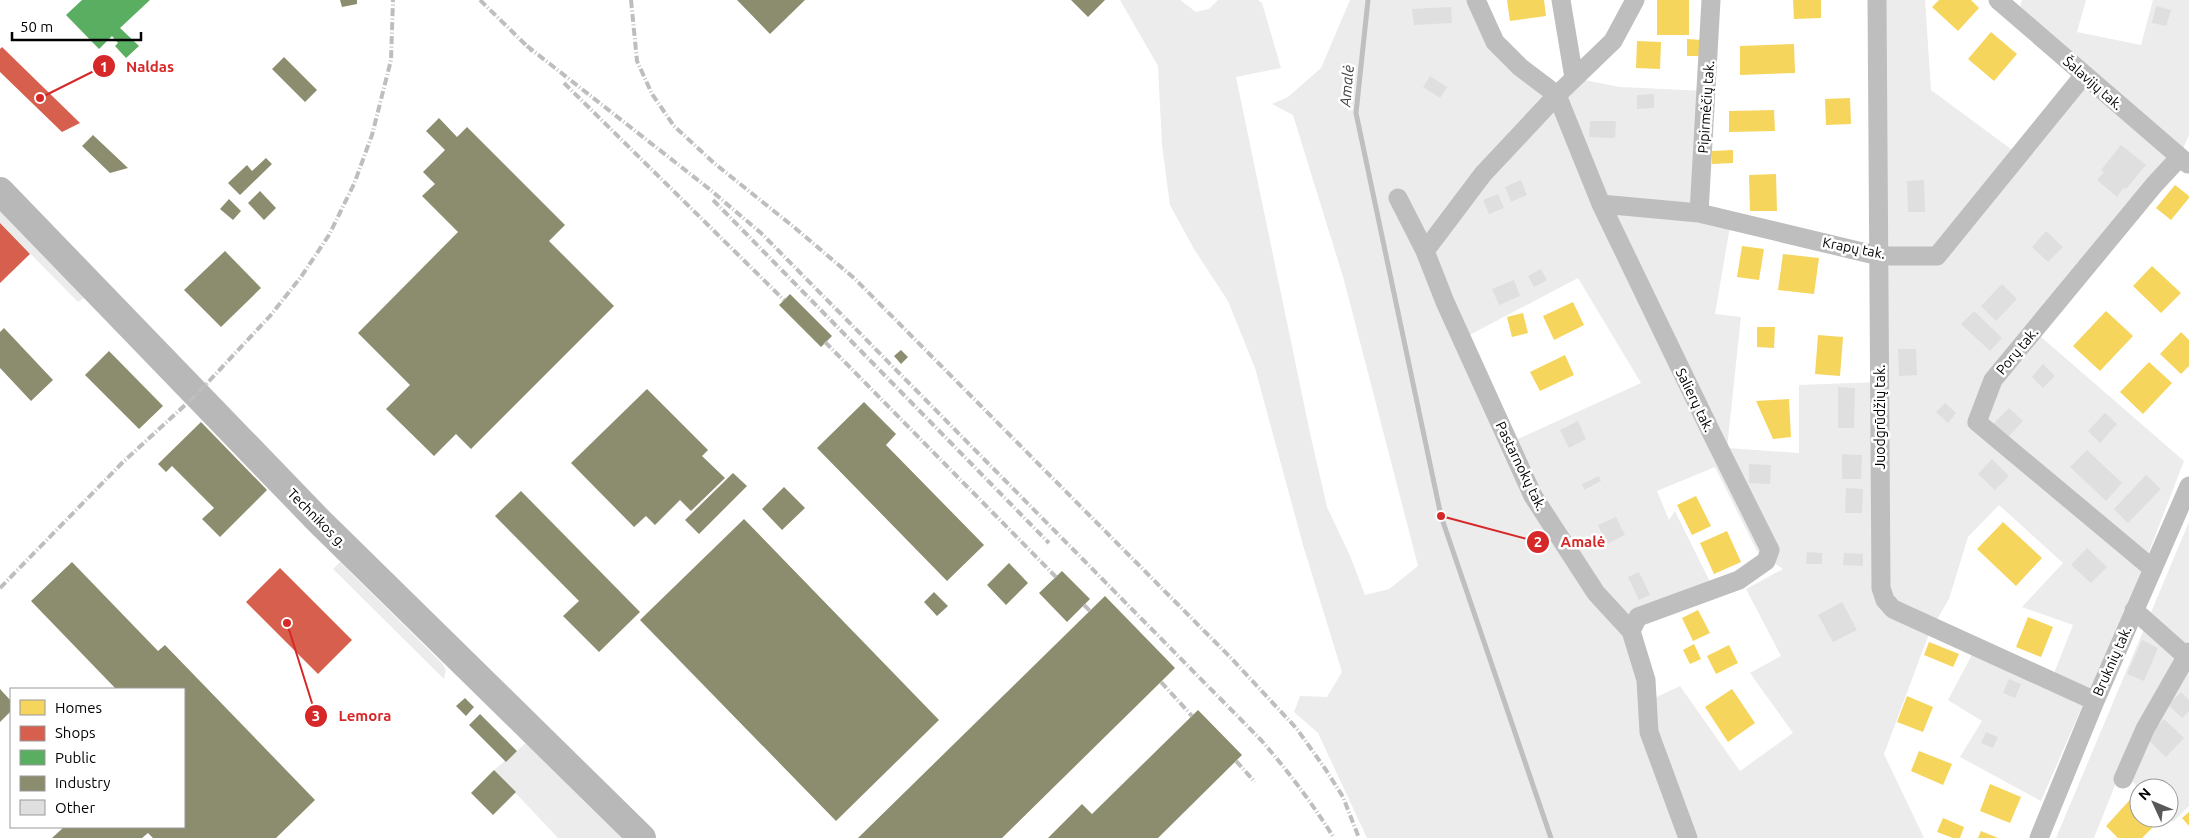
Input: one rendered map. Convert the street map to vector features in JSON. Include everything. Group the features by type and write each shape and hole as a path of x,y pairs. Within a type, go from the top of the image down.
{"street":[{"path":"1476,0 1495,42 1520,67 1557,95"},
{"path":"1561,0 1574,78"},
{"path":"1425,251 1483,174 1557,95 1613,41 1635,0"},
{"name":"Pipirmėčių tak.","path":"1699,213 1711,0"},
{"name":"Juodgrūdžių tak.","path":"1876,0 1881,588 1885,600 1893,609 2095,701"},
{"name":"Šalavijų tak.","path":"1998,0 2184,161"},
{"name":"Krapų tak.","path":"1601,204 1699,213 1879,256 1937,256 2084,75"},
{"name":"Salierų tak.","path":"1557,95 1601,204 1770,550 1766,561 1739,580 1638,617 1631,631"},
{"name":"Porų tak.","path":"2153,570 1976,422 1993,380 2154,185 2184,161"},
{"name":"Technikos g.","path":"0,191 319,522 642,838"},
{"name":"Pastarnokų tak.","path":"1398,198 1425,251 1445,302 1533,496 1596,593 1631,631 1646,680 1649,732 1688,838"},
{"name":"Bruknių tak.","path":"2039,838 2095,701 2189,486"},
{"path":"2123,779 2145,729 2188,656 2134,610"}],"shaded area":[{"path":"1120,0 1180,0 1196,12 1209,9 1218,0 1258,0 1262,3 1281,68 1236,77 1327,507 1351,558 1365,595 1389,589 1418,566 1344,280 1293,115 1272,104 1288,97 1321,68 1350,0 1479,0 1495,42 1557,95 1574,78 1620,87 1707,91 1699,213 1731,221 1715,314 1741,317 1727,448 1799,453 1799,385 1879,382 1877,0 1925,0 1931,90 2019,155 2084,75 2017,16 2022,0 2086,0 2077,32 2141,45 2153,0 2189,0 2189,135 2179,158 2144,212 2040,336 2184,461 2145,562 2041,801 1960,757 1982,721 1948,700 1976,647 2051,681 2073,625 2022,607 2063,563 1999,505 1968,537 1949,599 1930,631 1884,754 1924,838 1367,838 1318,733 1294,712 1300,696 1327,697 1342,672 1303,545 1255,368 1228,301 1194,249 1170,205 1162,145 1158,66","holes":["1578,278 1641,383 1509,443 1462,339","1715,467 1757,551 1783,569 1746,589 1781,656 1750,673 1793,733 1740,771 1680,686 1648,701 1622,620 1711,584 1675,511 1669,520 1657,491"]},
{"path":"0,208 85,297 78,302 0,223"},
{"path":"2189,522 2189,641 2179,654 2189,663 2189,806 2179,816 2179,778 2129,778 2121,770 2094,838 2056,838"},
{"path":"340,562 442,663 446,670 444,679 333,569"},
{"path":"526,743 625,838 558,838 494,770"}],"building: Homes":[{"path":"1507,0 1544,0 1546,16 1510,21"},
{"path":"1657,0 1689,0 1689,35 1657,35"},
{"path":"1793,0 1821,0 1821,18 1794,19"},
{"path":"1939,0 1971,0 1979,8 1958,31 1932,7"},
{"path":"1991,32 2017,54 1994,81 1968,59"},
{"path":"1687,39 1702,40 1702,56 1687,56"},
{"path":"1637,41 1661,42 1660,69 1636,68"},
{"path":"1794,44 1795,73 1740,75 1740,46"},
{"path":"1850,98 1851,124 1826,125 1825,99"},
{"path":"1774,110 1775,131 1729,132 1729,111"},
{"path":"1733,150 1733,163 1712,164 1712,151"},
{"path":"1776,174 1777,211 1750,211 1749,175"},
{"path":"2175,185 2189,198 2171,220 2156,208"},
{"path":"1742,246 1764,249 1759,280 1737,277"},
{"path":"1783,254 1819,258 1814,294 1778,290"},
{"path":"2152,266 2181,293 2161,313 2133,286"},
{"path":"1573,302 1584,325 1554,340 1543,316"},
{"path":"2106,311 2133,336 2100,371 2073,346"},
{"path":"1523,313 1528,333 1512,337 1507,317"},
{"path":"1757,327 1775,327 1774,348 1757,347"},
{"path":"2181,332 2189,340 2189,366 2181,374 2160,354"},
{"path":"1818,335 1843,337 1840,376 1815,374"},
{"path":"1565,355 1574,375 1540,391 1530,372"},
{"path":"2149,362 2172,383 2143,414 2120,392"},
{"path":"1789,399 1791,437 1773,439 1756,401"},
{"path":"1696,496 1711,526 1692,535 1677,505"},
{"path":"2003,522 2042,558 2016,586 1977,549"},
{"path":"1727,531 1741,562 1714,574 1700,543"},
{"path":"1698,610 1710,633 1693,641 1682,618"},
{"path":"2028,617 2053,627 2041,657 2016,647"},
{"path":"1929,642 1959,654 1953,667 1924,655"},
{"path":"1694,644 1701,659 1690,664 1683,650"},
{"path":"1729,645 1738,663 1716,674 1707,656"},
{"path":"1732,689 1755,723 1728,742 1705,707"},
{"path":"1907,696 1933,707 1923,732 1897,722"},
{"path":"1919,751 1952,764 1943,785 1911,771"},
{"path":"1990,784 2021,797 2010,823 1980,811"},
{"path":"2129,801 2129,828 2152,828 2142,838 2118,838 2106,826"},
{"path":"2189,812 2189,826 2182,818"},
{"path":"1943,818 1964,827 1960,838 1953,838 1937,832"},
{"path":"1981,831 1998,838 1978,838"}],"building: Shops":[{"path":"2,47 80,123 62,132 0,72 0,49"},
{"path":"0,223 30,254 0,283"},
{"path":"280,568 352,640 318,674 246,602"}],"building: Public":[{"path":"82,0 150,0 120,28 139,46 126,58 115,46 118,43 112,36 99,49 66,15"}],"building: Industry":[{"path":"340,0 357,0 357,4 342,7"},
{"path":"737,0 805,0 770,34"},
{"path":"1071,0 1105,0 1088,17"},
{"path":"284,57 317,90 305,102 272,69"},
{"path":"439,118 457,137 467,127 565,225 549,241 614,306 471,449 456,434 434,456 386,409 410,385 358,333 458,232 422,196 435,184 423,172 445,150 426,131"},
{"path":"93,135 128,168 110,173 82,146"},
{"path":"266,158 272,164 240,195 228,183 247,165 252,171"},
{"path":"260,191 276,208 264,220 248,203"},
{"path":"229,199 241,211 233,220 220,209"},
{"path":"225,251 261,288 221,327 184,290"},
{"path":"790,294 832,336 821,347 779,305"},
{"path":"4,328 53,380 31,401 0,368 0,332"},
{"path":"901,350 908,357 901,364 894,356"},
{"path":"109,351 163,406 139,429 85,375"},
{"path":"647,389 708,450 702,456 725,478 691,511 680,500 655,525 646,516 634,527 571,463"},
{"path":"864,402 896,434 886,445 984,545 947,581 817,448"},
{"path":"201,422 267,490 220,537 202,519 214,508 172,466 166,472 158,464"},
{"path":"733,473 747,486 699,534 685,520"},
{"path":"784,487 805,508 782,530 762,509"},
{"path":"521,491 640,612 599,652 563,616 579,601 495,516"},
{"path":"744,519 939,720 836,821 640,620"},
{"path":"72,562 158,651 165,645 315,800 276,838 153,838 148,833 142,838 52,838 63,828 185,828 185,688 115,688 31,601"},
{"path":"1009,563 1028,583 1006,605 987,585"},
{"path":"1062,571 1090,599 1067,622 1039,593"},
{"path":"934,592 948,606 937,616 924,602"},
{"path":"1105,596 1175,668 1002,838 858,838"},
{"path":"0,689 10,700 10,712 0,722"},
{"path":"465,698 474,707 466,716 456,706"},
{"path":"1198,710 1242,755 1158,838 1048,838 1082,804 1092,814"},
{"path":"480,714 517,751 506,762 469,725"},
{"path":"494,770 516,792 493,815 471,793"}],"building: Other":[{"path":"2156,6 2171,10 2166,26 2152,23"},
{"path":"1451,7 1452,23 1414,25 1412,9"},
{"path":"1430,76 1447,87 1440,98 1423,87"},
{"path":"1654,94 1654,108 1637,109 1637,95"},
{"path":"1590,121 1616,121 1615,138 1589,137"},
{"path":"2121,145 2146,165 2126,189 2123,188 2117,197 2097,180 2104,172 2101,170"},
{"path":"1521,180 1527,195 1511,202 1505,187"},
{"path":"1924,180 1925,212 1908,212 1907,181"},
{"path":"1498,194 1504,208 1489,214 1483,200"},
{"path":"2046,231 2063,247 2048,262 2032,247"},
{"path":"1541,269 1547,280 1534,287 1528,276"},
{"path":"1514,280 1520,296 1499,305 1492,289"},
{"path":"2002,284 2017,299 1996,321 1981,306"},
{"path":"1974,311 2002,338 1990,351 1961,324"},
{"path":"1898,349 1916,349 1917,375 1899,376"},
{"path":"2043,364 2055,376 2043,388 2032,377"},
{"path":"1838,387 1855,388 1854,428 1838,428"},
{"path":"1945,403 1956,413 1948,423 1936,412"},
{"path":"2009,408 2023,421 2005,440 1991,426"},
{"path":"2105,413 2117,424 2100,443 2088,431"},
{"path":"1578,421 1586,439 1569,448 1560,430"},
{"path":"2087,450 2122,483 2106,501 2070,467"},
{"path":"1842,454 1862,455 1861,479 1842,479"},
{"path":"1992,459 2009,476 1995,490 1978,474"},
{"path":"1749,464 1771,465 1770,484 1749,483"},
{"path":"2146,475 2161,489 2128,523 2114,509"},
{"path":"1599,476 1601,481 1584,490 1582,484"},
{"path":"1846,488 1863,489 1862,513 1845,513"},
{"path":"1616,517 1625,535 1607,544 1598,525"},
{"path":"2087,548 2107,567 2091,583 2071,565"},
{"path":"1807,552 1822,553 1822,564 1806,564"},
{"path":"1844,553 1863,554 1863,566 1843,565"},
{"path":"1639,572 1650,595 1639,600 1628,577"},
{"path":"1842,602 1857,630 1833,642 1818,615"},
{"path":"2142,640 2158,648 2144,681 2127,674"},
{"path":"2009,679 2021,684 2015,698 2003,693"},
{"path":"2181,692 2189,700 2189,711 2182,718 2168,705"},
{"path":"2164,719 2184,738 2166,757 2146,738"},
{"path":"1986,732 1998,737 1993,748 1981,743"}],"waterway":[{"name":"Amalė","path":"1368,0 1356,113 1441,516 1551,838"}],"railway":[{"path":"0,588 122,463 196,395 270,316 301,277 329,235 354,184 372,135 391,60 393,0"},
{"path":"480,0 532,51"},
{"path":"631,0 637,61 652,94 674,126 714,163 854,278 1231,658 1297,729 1343,797 1359,838"},
{"path":"527,46 708,188 761,233 1261,740 1299,787 1334,838"},
{"path":"564,83 784,300"},
{"path":"713,200 1049,543"},
{"path":"825,342 1056,577"},
{"path":"1084,605 1090,611"},
{"path":"1161,682 1192,716"},
{"path":"1236,761 1255,782"}],"place":[{"name":"Naldas","path":"40,98"},
{"name":"Amalė","path":"1441,516"},
{"name":"Lemora","path":"287,623"}]}
